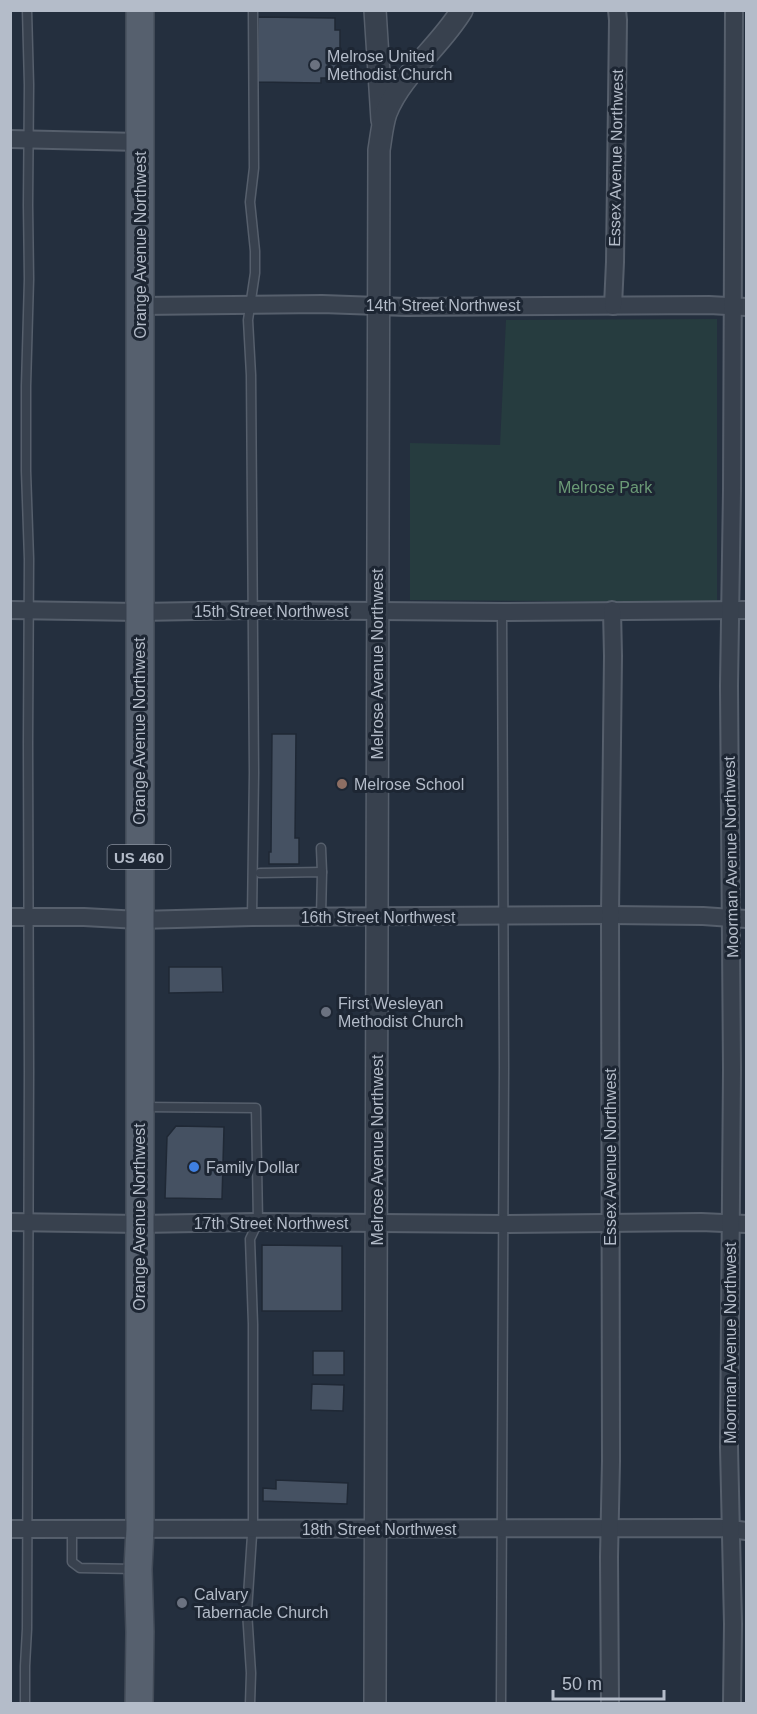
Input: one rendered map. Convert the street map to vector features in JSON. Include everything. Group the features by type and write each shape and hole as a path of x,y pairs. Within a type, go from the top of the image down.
{"main road":[{"name":"Orange Avenue Northwest","path":"139,1704 140,10"}],"street":[{"path":"375,10 382,126"},
{"name":"Melrose Avenue Northwest","path":"375,1704 379,150 382,126 394,96 455,22 462,10"},
{"name":"Essex Avenue Northwest","path":"613,306 617,10"},
{"name":"Moorman Avenue Northwest","path":"732,1704 733,1624 739,1530 729,1447 738,1224 732,1070 739,918 729,686 738,610 740,307 734,10"},
{"path":"10,139 140,142"},
{"name":"14th Street Northwest","path":"140,306 322,304 740,307"},
{"name":"15th Street Northwest","path":"10,610 139,612 738,610"},
{"name":"Essex Avenue Northwest","path":"610,1704 612,610"},
{"name":"16th Street Northwest","path":"10,917 139,920 252,917 610,915 739,918"},
{"name":"17th Street Northwest","path":"10,1222 738,1224"},
{"name":"18th Street Northwest","path":"10,1529 610,1528 739,1530"}],"lane":[{"path":"25,1704 28,1529 29,1082 26,386 29,279 29,85 27,10"},
{"path":"252,917 254,773 251,375 248,320 255,273 250,202 254,168 254,10"},
{"path":"501,1704 504,1067 502,612"},
{"path":"321,848 321,917"},
{"path":"260,873 322,872"},
{"path":"139,1107 256,1108 258,1222 250,1239 253,1324 252,1529 247,1611 251,1673 250,1704"},
{"path":"72,1529 72,1562 80,1568 138,1569"}],"green space":[{"name":"Melrose Park","path":"717,319 717,602 410,600 410,443 500,445 506,320"}],"building":[{"path":"258,17 335,18 335,30 340,30 340,70 335,70 334,78 321,78 321,83 257,82"},
{"path":"272,734 296,734 295,838 299,838 299,864 269,864"},
{"path":"169,967 222,967 223,992 169,993"},
{"name":"Family Dollar","path":"176,1126 224,1127 222,1199 165,1198 167,1137"},
{"path":"262,1245 342,1246 342,1311 262,1311"},
{"path":"313,1351 344,1351 344,1375 313,1375"},
{"path":"312,1384 344,1385 343,1411 311,1410"},
{"path":"276,1480 348,1483 347,1504 263,1501 263,1488 276,1489"}],"place":[{"name":"Melrose United Methodist Church","path":"315,65"},
{"name":"Melrose School","path":"342,784"},
{"name":"First Wesleyan Methodist Church","path":"326,1012"},
{"name":"Family Dollar","path":"194,1167"},
{"name":"Calvary Tabernacle Church","path":"182,1603"}]}
